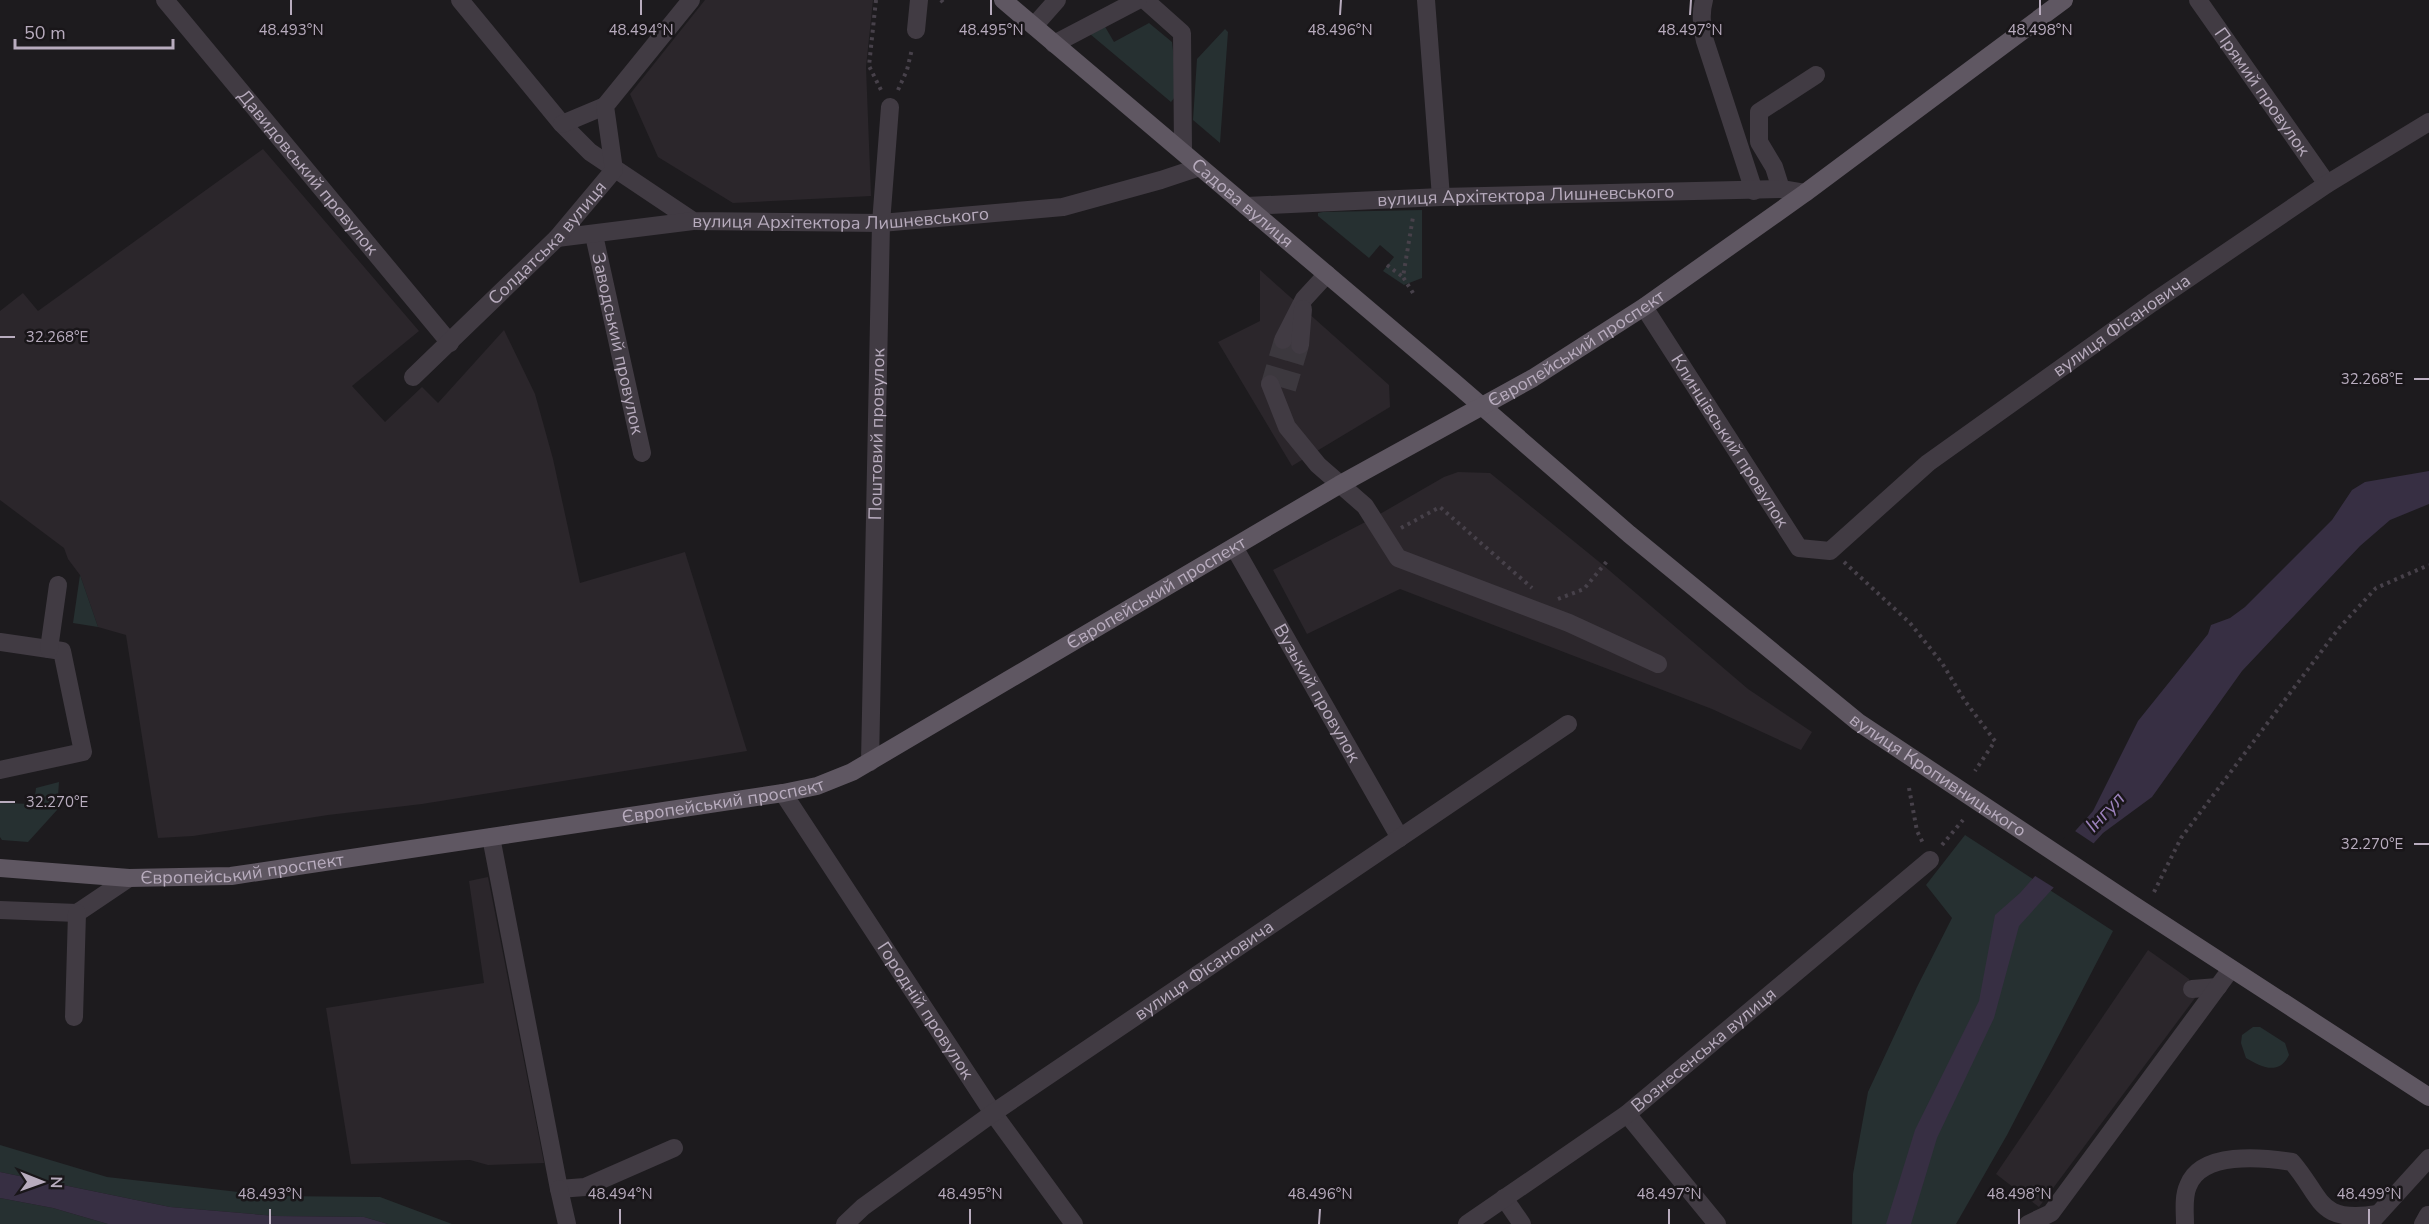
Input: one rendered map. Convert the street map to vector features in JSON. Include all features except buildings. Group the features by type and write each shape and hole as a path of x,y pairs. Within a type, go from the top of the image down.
{"main road":[{"name":"Садова вулиця","path":"1003,0 1483,406"},
{"name":"Європейський проспект","path":"0,868 129,878 231,876 783,793 817,786 852,772 1339,485 1533,378 1644,307 1805,193 2064,0"},
{"name":"вулиця Кропивницького","path":"1483,406 1629,534 1858,722 2429,1097"}],"street":[{"name":"Давидовський провулок","path":"165,0 450,342"},
{"name":"вулиця Архітектора Лишневського","path":"460,0 562,124 590,152 693,221 881,223 1063,207 1200,167"},
{"path":"562,124 605,106 691,0"},
{"path":"916,30 919,0"},
{"path":"1034,26 1057,0"},
{"path":"1054,44 1138,0"},
{"path":"1145,0 1182,33 1183,151"},
{"path":"1426,0 1441,197"},
{"path":"1704,0 1702,27 1705,41 1754,191"},
{"name":"Прямий провулок","path":"2198,0 2327,184"},
{"path":"1781,189 1774,167 1759,142 1759,112 1816,75"},
{"name":"Солдатська вулиця","path":"413,377 557,238 614,170 605,106"},
{"name":"Поштовий провулок","path":"870,762 881,223 890,107"},
{"name":"вулиця Фісановича","path":"1830,550 1928,463 2152,303 2327,184 2429,122"},
{"name":"вулиця Архітектора Лишневського","path":"1246,206 1423,197 1781,189 1805,193"},
{"path":"557,238 693,221"},
{"name":"Заводський провулок","path":"594,235 642,453"},
{"path":"1291,343 1304,299 1327,274"},
{"name":"Клинцівський провулок","path":"1644,307 1798,548 1830,550"},
{"path":"1278,386 1287,427 1318,465 1365,506 1398,558 1569,623 1658,664"},
{"name":"Вузький провулок","path":"1234,547 1400,838"},
{"path":"49,649 58,585"},
{"path":"0,642 62,651 83,752 0,770"},
{"name":"вулиця Фісановича","path":"844,1224 863,1207 993,1113 1568,724"},
{"name":"Городній провулок","path":"783,793 993,1113 1074,1224"},
{"path":"491,837 567,1224"},
{"name":"Вознесенська вулиця","path":"1467,1224 1627,1114 1930,860"},
{"path":"0,910 77,913 129,878"},
{"path":"74,1017 77,913"},
{"path":"2028,1224 2051,1213 2117,1113 2231,969"},
{"path":"2192,989 2218,987"},
{"path":"1627,1114 1717,1224"},
{"path":"559,1189 585,1187 674,1148"},
{"path":"2185,1224 2187,1187 2192,1177 2202,1168 2231,1159 2261,1157 2292,1162 2307,1181 2318,1205 2328,1215 2343,1219 2373,1219 2429,1158"},
{"path":"1504,1198 1522,1224"}],"path":[{"path":"876,0 869,66 890,107"},
{"path":"941,0 945,5"},
{"path":"890,107 907,70 916,30"},
{"path":"1403,277 1412,218 1423,197"},
{"path":"1387,265 1403,277 1413,293"},
{"path":"1385,537 1440,507 1526,581 1540,596"},
{"path":"1830,550 1910,623 1942,663 1965,701 1995,741 1975,771"},
{"path":"1556,599 1584,589 1608,560"},
{"path":"2154,892 2181,837 2339,628 2376,588 2429,565"},
{"path":"1909,788 1917,831 1930,860 1963,820"}],"shaded area":[{"path":"705,0 873,0 866,67 871,196 733,203 658,157 630,94"},
{"path":"1149,23 1172,42 1178,93 1171,102 1090,34 1104,25 1114,42"},
{"path":"1225,29 1228,32 1220,143 1193,120 1197,59"},
{"path":"263,149 419,331 352,386 385,422 422,387 438,403 504,330 535,394 553,459 580,583 685,552 747,751 422,804 328,815 193,836 158,838 126,635 98,627 80,575 68,559 64,548 0,500 0,311 23,293 38,311"},
{"path":"1422,210 1422,278 1404,285 1383,271 1394,257 1380,245 1369,258 1318,216 1318,213 1323,212"},
{"path":"1260,270 1389,385 1390,407 1292,466 1218,342 1260,321"},
{"path":"1458,472 1490,473 1603,565 1748,689 1812,732 1801,750 1712,709 1400,589 1307,634 1273,570 1373,518 1444,477"},
{"path":"80,575 98,627 73,623"},
{"path":"59,782 57,810 28,842 2,840 0,837 0,803 34,804 36,788"},
{"path":"1965,835 2113,931 2007,1135 1956,1224 1852,1224 1853,1174 1868,1092 1952,918 1926,885"},
{"path":"488,877 544,1163 488,1165 470,1160 351,1164 326,1008 484,983 469,881"},
{"path":"2148,950 2189,979 2195,998 2039,1207 1996,1174"},
{"path":"2253,1027 2260,1027 2285,1043 2289,1055 2280,1066 2264,1067 2246,1058 2241,1043 2242,1035"},
{"path":"0,1145 107,1177 274,1196 380,1197 452,1224 388,1224 364,1217 276,1216 170,1207 0,1172"},
{"path":"0,1198 53,1208 108,1224 0,1224"}],"water":[{"name":"Інгул","path":"2429,471 2429,504 2390,520 2360,546 2242,671 2152,797 2103,833 2019,926 1994,1018 1937,1138 1911,1224 1886,1224 1915,1130 1979,1001 1995,915 2020,893 2093,811 2138,721 2208,634 2211,625 2230,618 2245,607 2332,520 2352,490 2365,482"},
{"path":"0,1172 170,1207 276,1216 364,1217 388,1224 108,1224 53,1208 0,1198"}],"pier":[{"path":"2072,829 2096,845 2056,889 2032,874"}],"tunnel":[{"path":"1270,384 1283,340"},
{"path":"1287,389 1300,345"}]}
